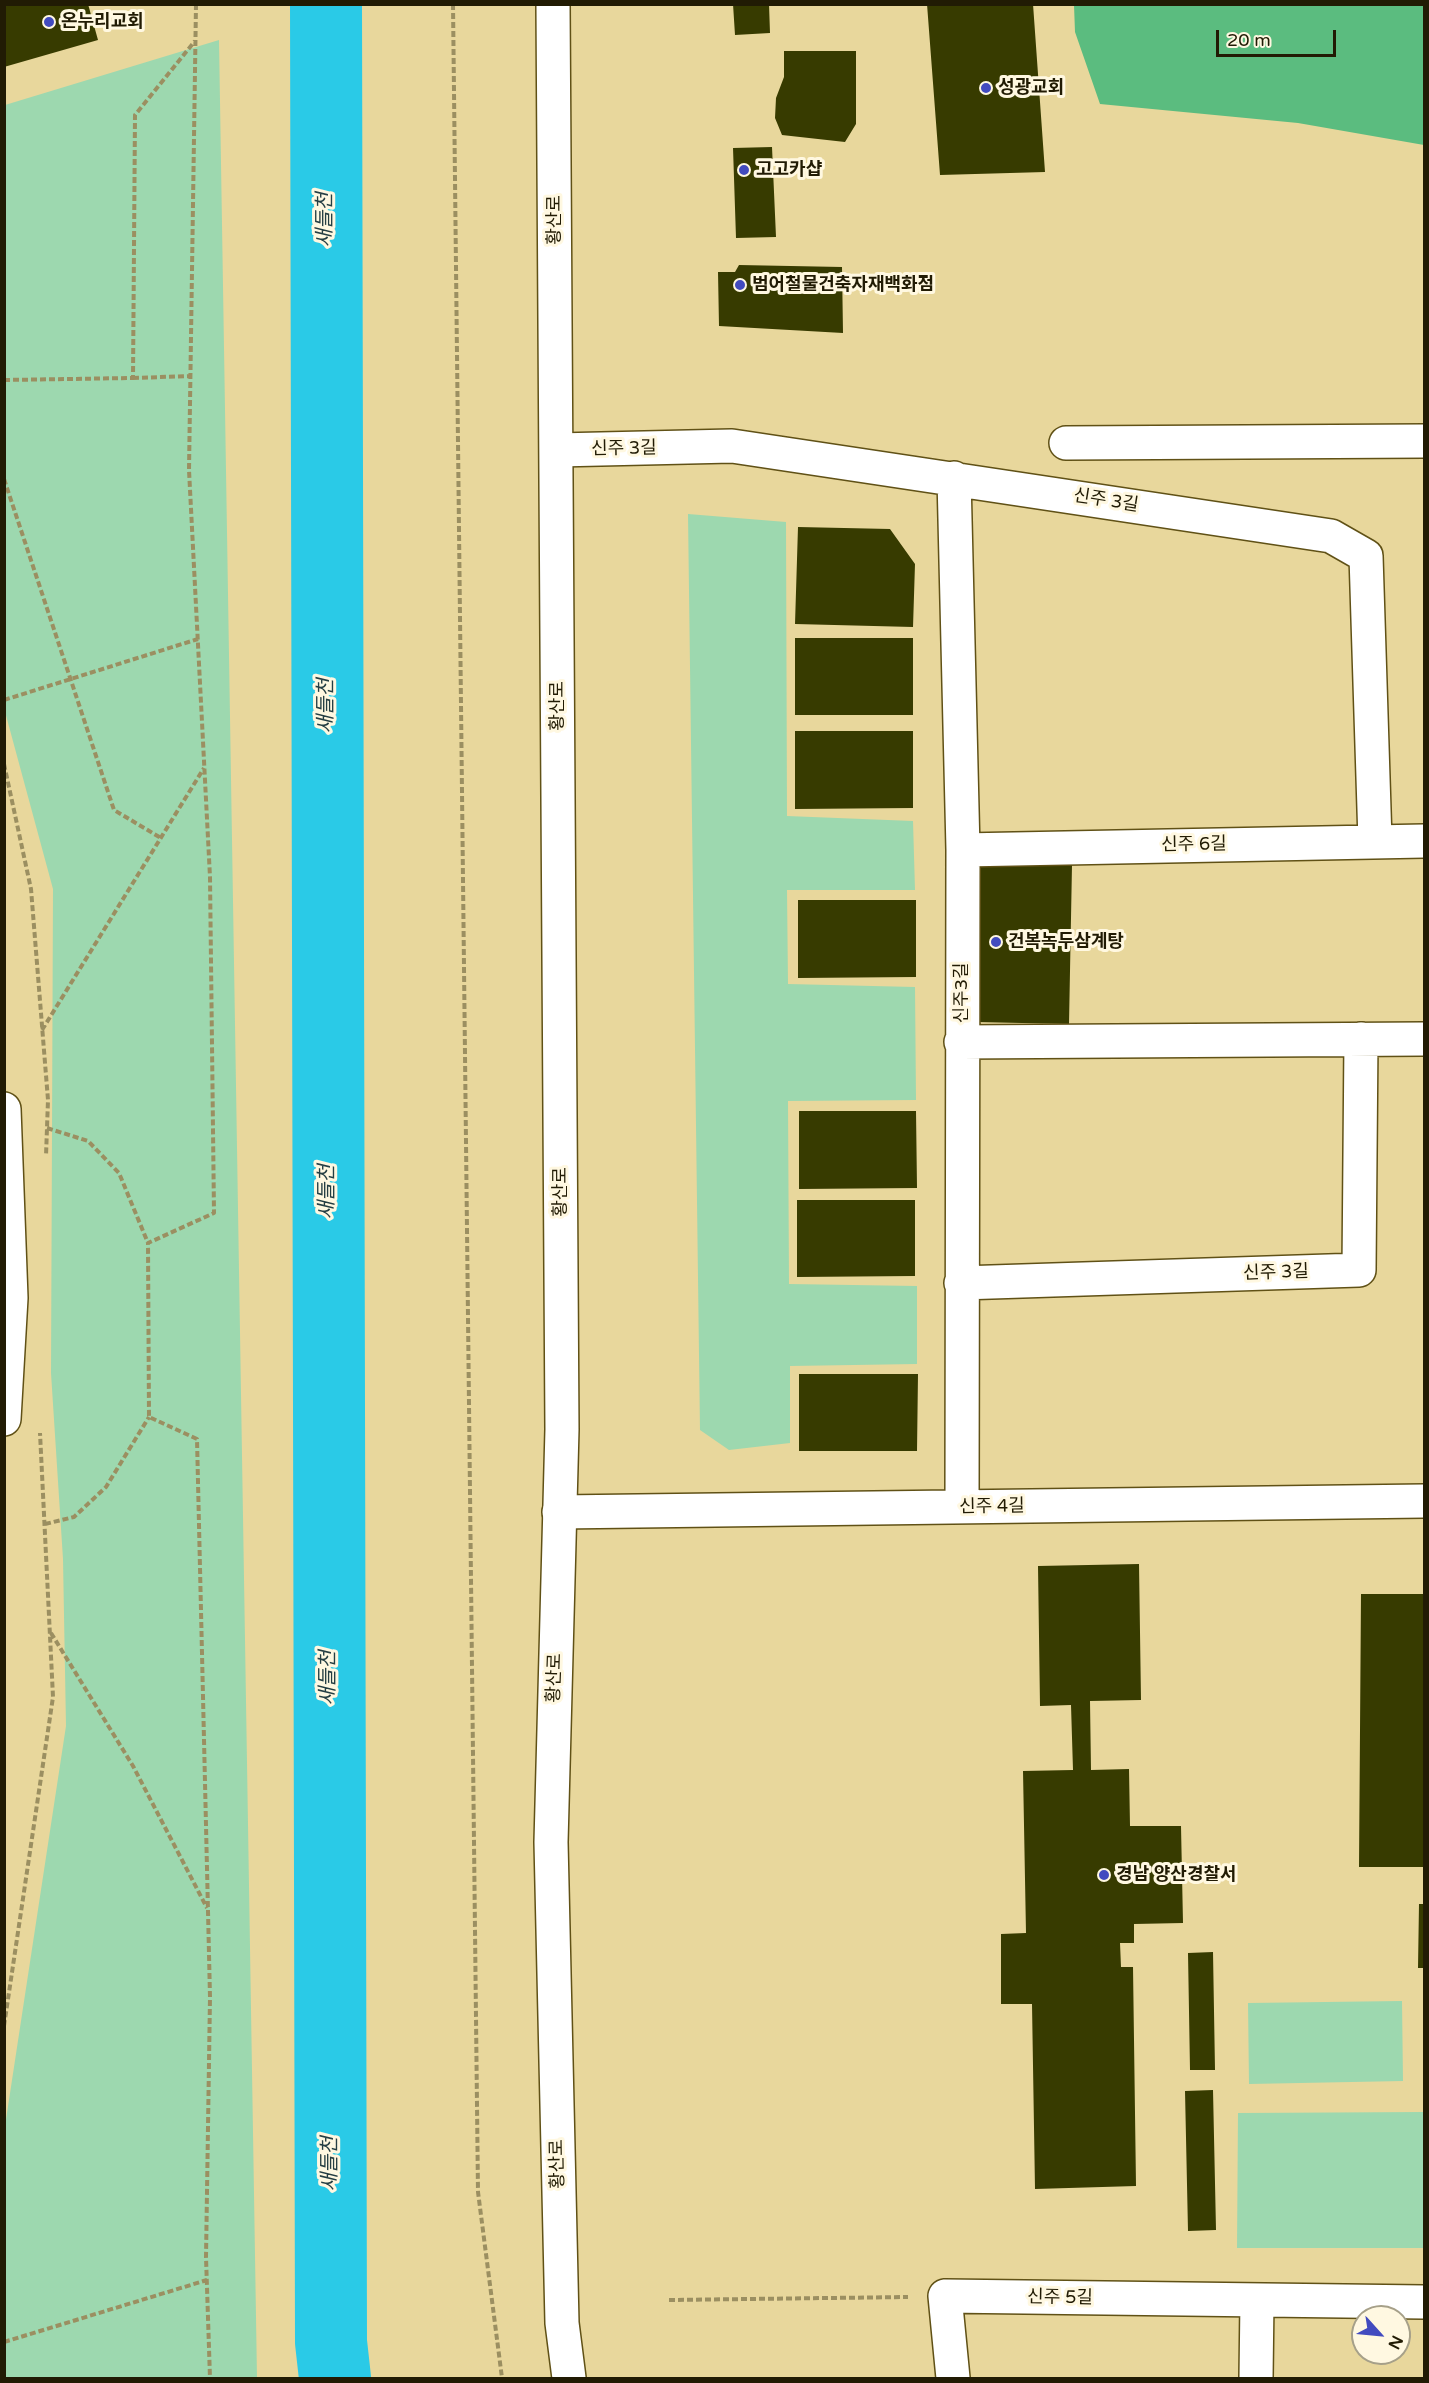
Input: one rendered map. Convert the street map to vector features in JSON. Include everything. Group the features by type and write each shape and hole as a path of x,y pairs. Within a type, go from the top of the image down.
{"street":[{"name":"황산로","path":"553,4 562,1417 551,1842 562,2323 569,2379"},
{"path":"1066,443 1425,441"},
{"name":"신주 3길","path":"557,450 732,446 1331,536 1366,556 1375,841"},
{"name":"신주3길","path":"954,478 963,850 962,1507"},
{"name":"신주 6길","path":"963,850 1425,841"},
{"name":"신주 3길","path":"962,1283 1359,1270 1361,1039"},
{"path":"961,1042 1425,1039"},
{"path":"4,1109 11,1298 4,1419"},
{"name":"신주 4길","path":"559,1512 1425,1501"},
{"path":"945,2296 953,2379"},
{"name":"신주 5길","path":"945,2296 1425,2302"},
{"path":"1256,2379 1257,2300"}],"path":[{"path":"148,1243 214,1213 210,877 189,470 196,4"},
{"path":"453,4 478,2192 502,2379"},
{"path":"133,378 135,115 196,40"},
{"path":"4,380 191,376"},
{"path":"4,479 114,810 161,838"},
{"path":"4,700 198,639"},
{"path":"42,1030 204,768"},
{"path":"45,1524 75,1517 106,1487 149,1417 148,1243 119,1173 88,1141 47,1128"},
{"path":"149,1417 197,1439 210,1997 207,2280 210,2379"},
{"path":"50,1632 133,1766 208,1911"},
{"path":"4,2342 207,2280"},
{"path":"669,2300 945,2296"}],"green space":[{"path":"1074,5 1424,5 1424,145 1298,123 1100,104 1075,32"},
{"path":"219,40 257,2378 5,2378 5,2126 66,1726 63,1559 51,1373 53,889 4,708 5,105"},
{"path":"688,514 786,522 787,816 913,821 915,890 787,890 788,984 915,987 916,1100 788,1101 789,1284 917,1286 917,1364 790,1366 790,1443 729,1450 700,1430"},
{"path":"1402,2001 1403,2081 1249,2084 1248,2003"},
{"path":"1424,2112 1424,2248 1237,2248 1238,2113"}],"building":[{"name":"온누리교회","path":"4,4 88,4 98,40 4,67"},
{"path":"733,4 769,4 770,33 735,35"},
{"name":"성광교회","path":"927,4 1033,4 1045,172 940,175"},
{"path":"784,51 856,51 856,124 845,142 782,135 775,118 776,98 784,77"},
{"path":"772,147 776,237 736,238 733,148"},
{"path":"739,265 842,267 843,333 719,326 718,272 735,272"},
{"path":"798,527 890,529 915,564 913,627 795,624"},
{"path":"795,638 913,638 913,715 795,715"},
{"path":"795,731 913,731 913,808 795,809"},
{"path":"979,863 1072,865 1069,1024 975,1022"},
{"path":"798,900 916,900 916,977 798,978"},
{"path":"799,1111 916,1111 917,1188 799,1189"},
{"path":"797,1200 915,1200 915,1276 797,1277"},
{"path":"799,1374 918,1374 917,1451 799,1451"},
{"name":"경남 양산경찰서","path":"1139,1564 1141,1700 1090,1701 1091,1770 1129,1769 1130,1826 1181,1826 1183,1923 1134,1924 1134,1943 1120,1943 1121,1967 1133,1967 1136,2186 1035,2189 1032,2004 1001,2004 1001,1934 1026,1933 1023,1771 1073,1770 1071,1705 1040,1706 1038,1566"},
{"path":"1361,1594 1424,1594 1424,1867 1359,1867"},
{"path":"1419,1904 1424,1904 1424,1968 1418,1968"},
{"path":"1213,1952 1215,2070 1190,2070 1188,1953"},
{"path":"1213,2090 1216,2230 1188,2231 1185,2091"}],"waterway":[{"name":"새들천","path":"326,4 331,2342 335,2378"}],"place":[{"name":"온누리교회","path":"49,22"},
{"name":"성광교회","path":"986,88"},
{"name":"고고카샵","path":"744,170"},
{"name":"범어철물건축자재백화점","path":"740,285"},
{"name":"건복녹두삼계탕","path":"996,942"},
{"name":"경남 양산경찰서","path":"1104,1875"}]}
